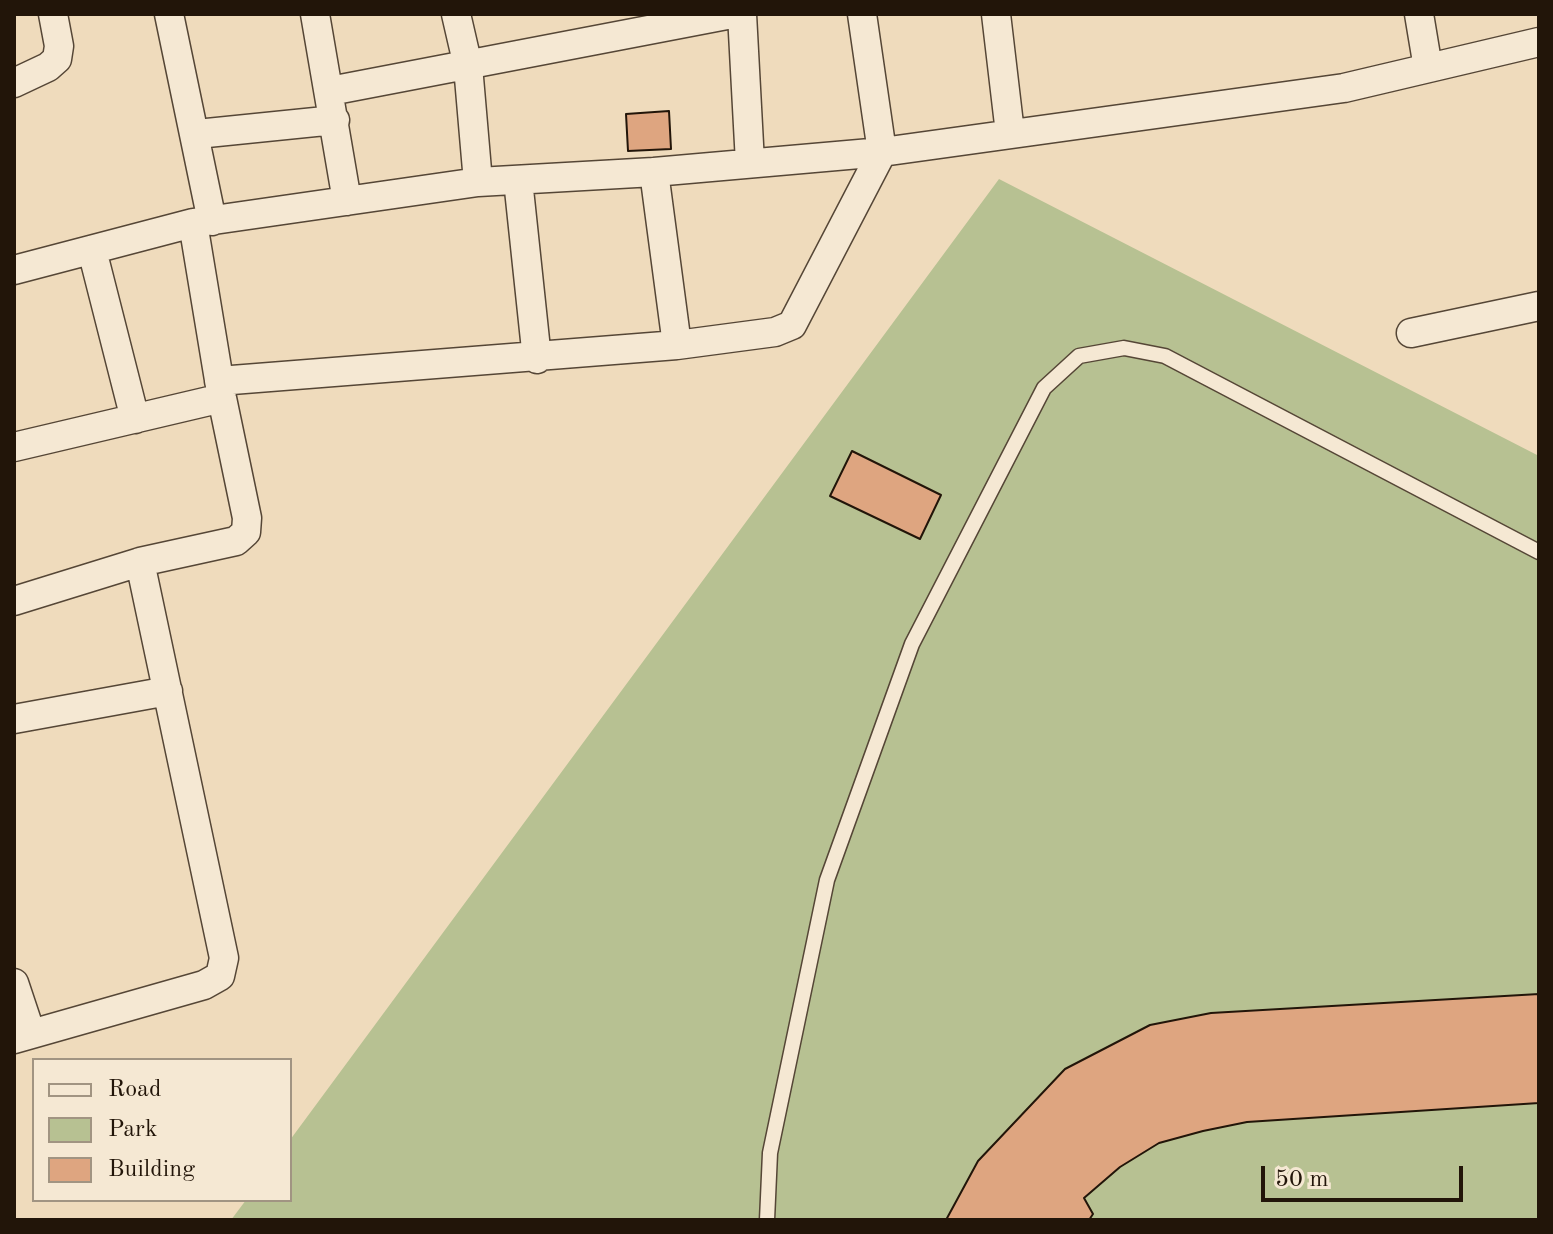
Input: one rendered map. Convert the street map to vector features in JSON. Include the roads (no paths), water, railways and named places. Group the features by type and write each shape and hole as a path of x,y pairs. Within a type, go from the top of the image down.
{"street":[{"path":"14,83 48,67 57,59 59,46 53,14"},
{"path":"14,601 140,562 236,541 246,532 247,518 220,390 202,222 197,134 169,14"},
{"path":"315,14 347,201"},
{"path":"456,14 468,66 478,182"},
{"path":"330,91 468,66 629,24 732,14"},
{"path":"742,14 750,163"},
{"path":"14,447 135,419 220,390 677,345 775,332 792,325 882,152 862,14"},
{"path":"996,14 1010,133"},
{"path":"1419,14 1428,68"},
{"path":"14,270 202,222 478,182 654,172 882,152 1344,88 1539,42"},
{"path":"197,134 335,120"},
{"path":"654,172 677,345"},
{"path":"518,180 537,359"},
{"path":"92,250 135,419"},
{"path":"1411,333 1539,306"},
{"path":"14,983 23,1036 204,985 220,976 224,958 140,562"},
{"path":"14,719 168,691"}],"lane":[{"path":"767,1220 770,1153 827,880 906,658 1044,388 1079,356 1124,348 1165,356 1539,552"}]}
